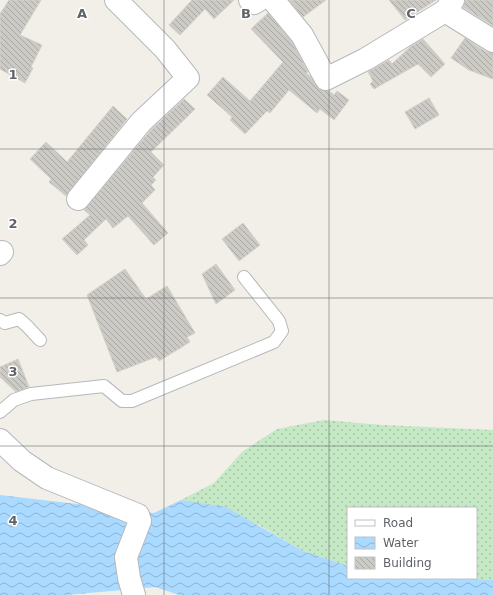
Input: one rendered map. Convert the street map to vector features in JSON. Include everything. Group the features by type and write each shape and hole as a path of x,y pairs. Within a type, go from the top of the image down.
{"street":[{"path":"78,199 140,122 188,78 165,49 116,0"},
{"path":"250,0 254,3 259,0"},
{"path":"273,0 302,35 326,79 366,59 449,5 493,41"},
{"path":"0,440 33,470 67,487 136,514 140,520 126,557 129,578 134,595"}],"lane":[{"path":"0,412 14,400 31,394 104,386 122,401 132,401 274,342 282,331 279,321 244,277"},
{"path":"0,320 5,324 19,320 28,326 40,340"}],"green space":[{"path":"324,420 383,425 493,430 493,580 477,579 477,507 347,507 347,566 303,551 259,525 181,500 214,483 242,452 277,429"}],"water":[{"path":"0,495 154,513 181,500 226,507 303,551 347,566 347,579 493,580 493,595 179,595 155,587 67,595 0,595"}],"building":[{"path":"9,0 41,0 20,35 42,45 25,83 0,69 0,14"},
{"path":"192,0 234,0 214,19 205,9 180,35 169,25"},
{"path":"289,0 326,0 303,17"},
{"path":"389,0 436,0 405,20"},
{"path":"465,0 493,0 493,26 463,7"},
{"path":"268,13 292,42 308,72 306,73 311,77 319,89 329,91 334,95 337,91 349,100 334,120 320,109 317,113 289,90 270,113 267,111 245,134 230,120 232,117 207,95 223,77 250,101 283,62 251,29"},
{"path":"465,38 486,52 493,53 493,79 469,70 451,58"},
{"path":"423,39 445,64 431,77 418,64 374,89 370,84 373,81 368,72 389,60 392,64 410,47"},
{"path":"429,98 439,115 415,129 405,112"},
{"path":"184,99 195,109 151,152 164,165 153,177 156,180 151,185 155,190 142,203 168,233 154,245 128,216 113,228 106,219 84,240 88,245 77,255 62,239 90,215 84,210 150,131"},
{"path":"113,106 127,119 66,196 49,182 51,179 30,159 46,142 67,162"},
{"path":"243,223 260,245 239,261 222,239"},
{"path":"216,264 235,290 216,304 202,274"},
{"path":"125,269 146,299 167,286 195,333 187,337 190,342 159,361 156,357 117,372 87,295"},
{"path":"18,359 29,387 16,392 0,377 0,367"}]}
